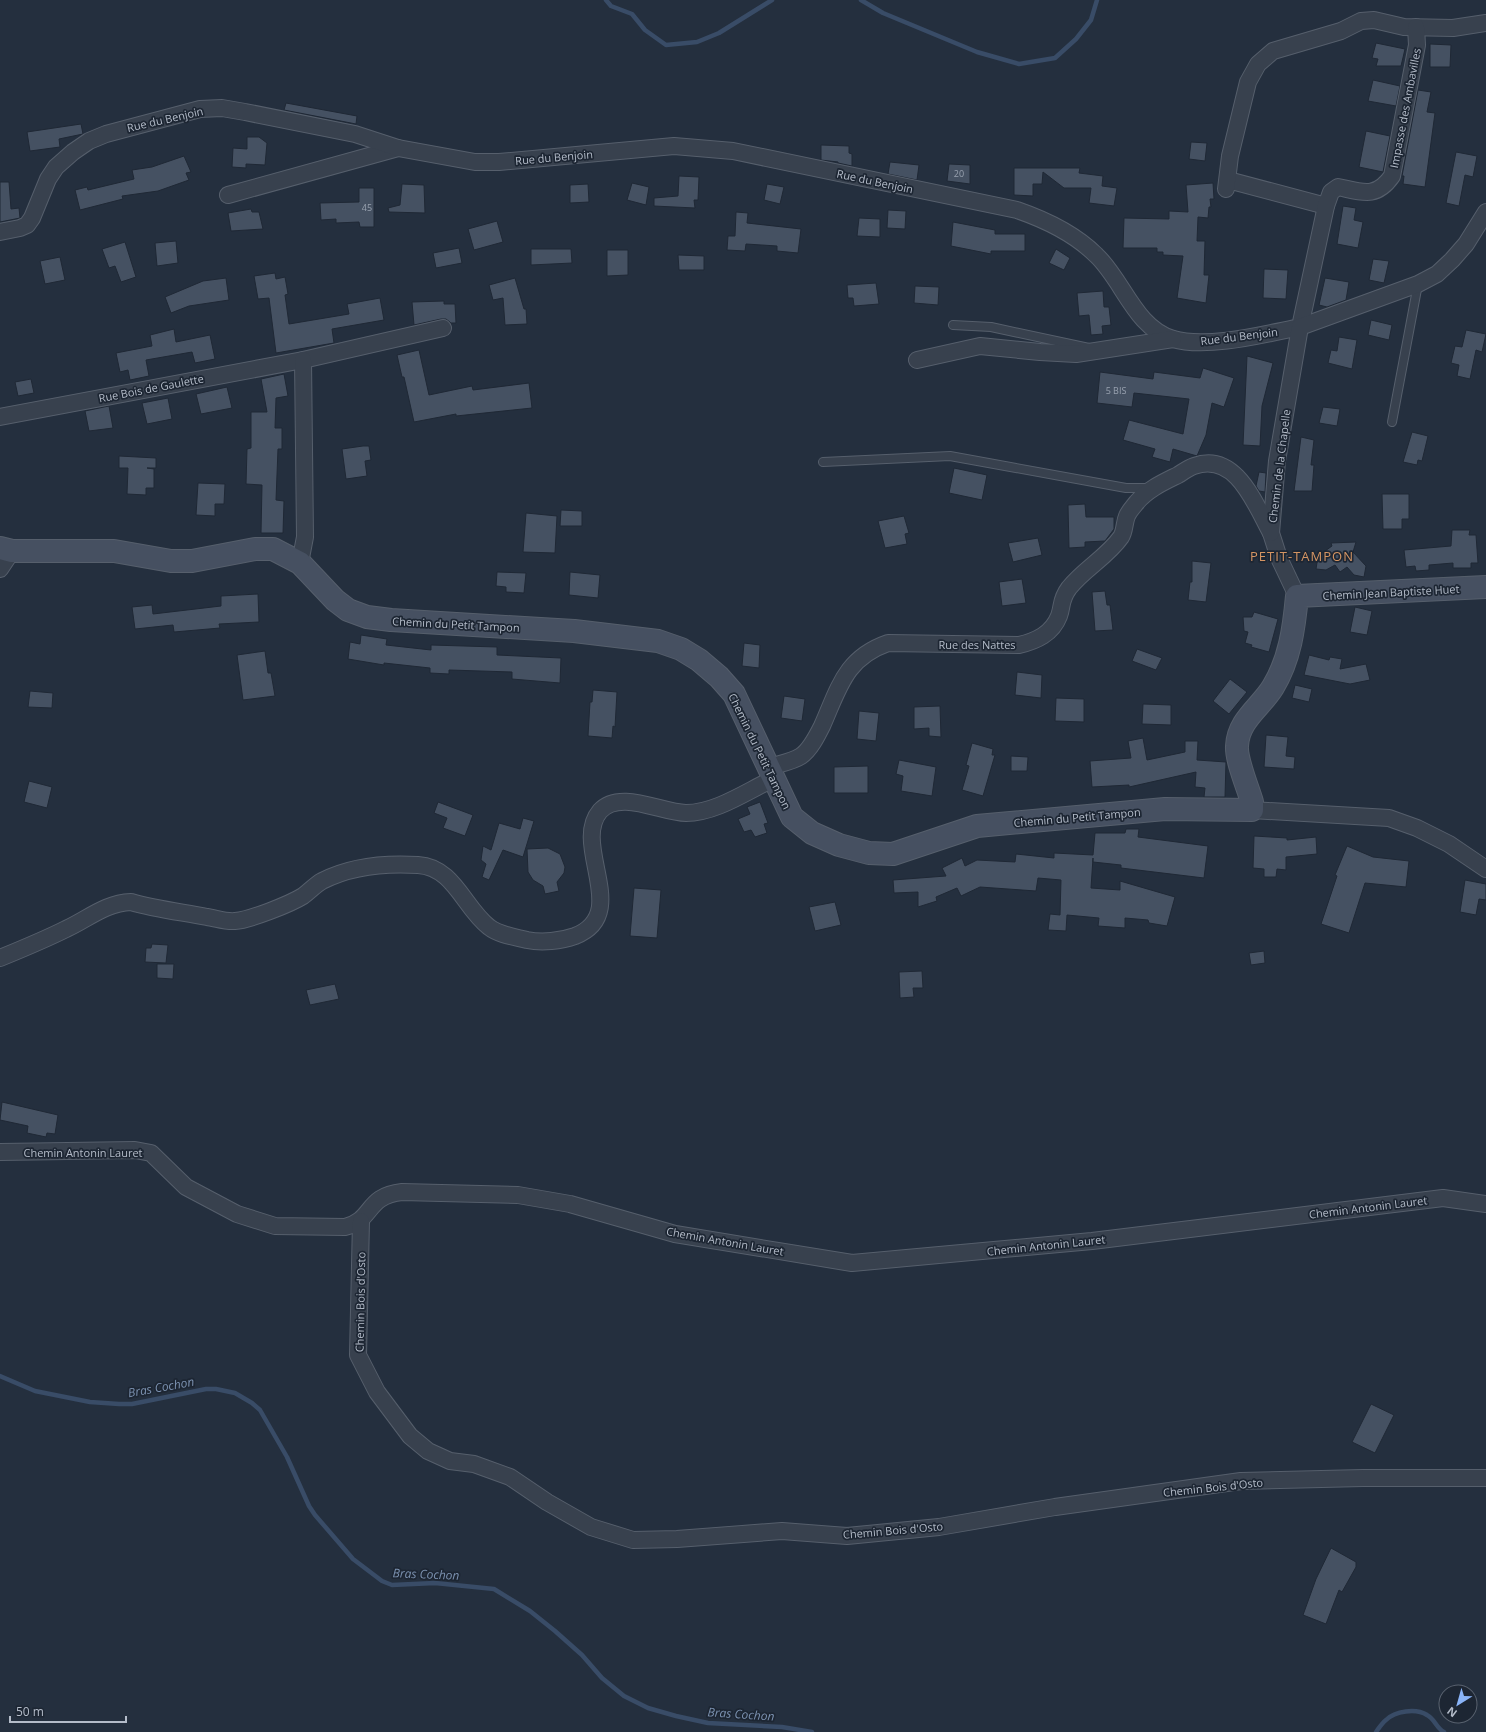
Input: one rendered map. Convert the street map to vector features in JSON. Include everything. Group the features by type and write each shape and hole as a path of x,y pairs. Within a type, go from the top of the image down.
{"street":[{"path":"1326,206 1227,184 1230,156 1248,82 1258,64 1273,51 1341,31 1361,20 1374,20 1404,27 1453,28 1486,23"},
{"name":"Impasse des Ambavilles","path":"1300,327 1326,206 1331,192 1338,187 1374,192 1381,189 1392,176 1418,45 1416,27"},
{"name":"Rue du Benjoin","path":"0,232 27,225 32,218 48,179 56,167 73,152 89,141 106,134 200,109 222,108 355,134 398,148 475,162 499,162 674,146 733,152 1017,210 1040,218 1082,242 1097,255 1110,270 1143,319 1157,332 1173,339 1209,342 1257,336 1300,327"},
{"name":"Rue du Benjoin","path":"228,195 398,148"},
{"path":"1300,327 1418,284 1437,274 1466,244 1486,212"},
{"name":"Chemin de la Chapelle","path":"1297,596 1279,558 1271,533 1277,461 1300,327"},
{"name":"Rue Bois de Gaulette","path":"0,417 303,360 443,328"},
{"path":"917,360 980,346 1040,352 1068,353 1096,349 1114,349 1173,339"},
{"path":"300,563 305,537 303,360"},
{"name":"Rue des Nattes","path":"0,958 66,929 105,907 117,903 131,902 234,922 268,911 302,897 320,882 342,872 376,866 419,865 430,867 440,872 449,880 471,909 490,928 512,937 536,941 563,939 577,935 590,927 597,919 601,907 592,840 595,823 599,812 606,806 617,802 648,805 685,813 699,811 724,802 801,756 817,737 842,680 859,657 871,648 888,643 1019,645 1033,641 1044,635 1059,616 1061,601 1069,589 1122,536 1127,516 1138,500 1153,488 1194,466 1208,464 1222,466 1233,473 1243,483 1271,533"},
{"path":"0,569 6,549"},
{"name":"Chemin du Petit Tampon","path":"6,549 114,551 171,561 192,561 255,549 273,549 300,563 335,600 348,610 367,617 391,620 574,631 658,641 681,649 699,660 719,677 734,694 792,817 812,833 839,845 869,853 893,854 977,826 1166,809 1252,810 1389,818 1417,828 1449,844 1486,869"},
{"name":"Chemin Jean Baptiste Huet","path":"1297,596 1486,588"},
{"path":"1252,810 1252,802 1237,747 1238,734 1244,723 1272,688 1284,666 1293,633 1297,596"},
{"name":"Chemin Antonin Lauret","path":"0,1152 135,1150 151,1152 186,1187 237,1214 275,1226 345,1227 361,1221 370,1207 379,1198 390,1193 518,1195 570,1204 675,1234 852,1263 1092,1241 1443,1198 1486,1204"},
{"name":"Chemin Bois d'Osto","path":"361,1221 358,1355 377,1392 410,1436 428,1451 450,1461 474,1464 510,1477 546,1502 591,1527 633,1540 677,1539 782,1531 847,1536 939,1527 1055,1507 1241,1481 1363,1478 1486,1478"}],"lane":[{"path":"1392,422 1418,284"},
{"path":"953,325 991,327 1096,349"},
{"path":"823,462 950,456 1126,488 1153,488"}],"building":[{"path":"1376,43 1405,49 1401,66 1376,66 1378,59 1372,58"},
{"path":"1430,44 1451,45 1450,67 1430,67"},
{"path":"1373,80 1400,86 1396,106 1368,101"},
{"path":"1418,90 1431,92 1427,112 1435,113 1425,187 1403,184 1404,176 1402,176"},
{"path":"286,103 357,116 356,124 284,110"},
{"path":"81,124 83,134 59,139 60,147 30,151 27,132"},
{"path":"1366,131 1390,136 1383,172 1359,167"},
{"path":"247,137 259,137 267,143 265,165 246,164 246,168 232,167 233,148 247,149"},
{"path":"1191,142 1207,143 1205,161 1189,159"},
{"path":"821,145 849,146 849,153 852,154 852,166 838,162 821,160"},
{"path":"1456,152 1477,156 1473,177 1465,175 1459,206 1446,203"},
{"path":"184,156 191,172 186,173 189,180 158,191 122,196 123,199 80,210 75,190 87,187 88,190 134,179 132,170 152,167"},
{"path":"890,162 919,165 917,180 888,174"},
{"path":"949,164 970,165 970,184 947,181"},
{"path":"1014,168 1080,168 1079,173 1103,176 1102,186 1117,188 1114,206 1089,203 1091,188 1064,188 1043,172 1042,184 1033,184 1033,196 1014,195"},
{"path":"679,176 699,177 698,200 694,200 695,208 654,206 654,198 678,196"},
{"path":"0,182 9,182 11,209 19,208 20,218 0,222"},
{"path":"632,183 649,187 646,205 627,200"},
{"path":"1213,183 1214,199 1210,199 1211,207 1209,207 1208,218 1198,217 1197,241 1205,241 1204,275 1209,275 1206,303 1177,298 1183,256 1163,255 1163,252 1157,252 1157,248 1123,248 1124,218 1169,219 1169,211 1188,212 1186,185"},
{"path":"402,184 424,185 425,213 389,212 388,208 400,205"},
{"path":"588,184 589,202 570,203 570,185"},
{"path":"767,184 784,187 780,204 764,200"},
{"path":"359,188 374,188 374,227 360,227 359,222 336,223 336,219 321,220 320,203 359,202"},
{"path":"1343,206 1356,208 1354,220 1363,222 1358,248 1337,244"},
{"path":"251,209 252,212 259,212 263,229 231,231 228,213"},
{"path":"888,210 906,211 905,229 887,228"},
{"path":"736,212 748,213 747,223 801,229 798,253 777,251 777,246 746,244 745,251 727,250 728,236 735,236"},
{"path":"859,218 880,219 880,237 857,236"},
{"path":"497,221 503,242 474,250 468,229"},
{"path":"953,222 995,230 995,234 1025,234 1025,251 991,251 991,254 951,246"},
{"path":"176,241 178,263 157,266 155,243"},
{"path":"125,242 136,277 121,282 115,266 109,268 102,249"},
{"path":"459,248 462,263 436,268 433,253"},
{"path":"531,249 571,249 572,263 531,265"},
{"path":"1056,249 1070,258 1064,270 1049,263"},
{"path":"607,250 628,250 628,275 607,276"},
{"path":"678,255 704,256 704,270 679,270"},
{"path":"60,257 65,280 45,284 40,261"},
{"path":"1373,259 1389,261 1384,283 1369,280"},
{"path":"1264,269 1288,270 1286,299 1263,298"},
{"path":"275,273 276,279 285,277 288,294 285,295 289,324 349,314 347,304 380,298 384,320 332,329 334,343 276,353 269,298 258,299 254,276"},
{"path":"226,278 229,300 189,306 171,313 165,297 203,281"},
{"path":"515,278 524,309 526,309 527,324 505,325 503,298 493,300 489,285"},
{"path":"1325,278 1349,282 1346,300 1327,307 1319,305"},
{"path":"876,283 879,304 854,306 853,298 848,298 847,285"},
{"path":"915,286 939,287 938,305 914,303"},
{"path":"1103,291 1104,307 1109,307 1111,325 1102,326 1103,334 1091,335 1089,315 1079,316 1077,293"},
{"path":"444,301 444,304 455,304 456,323 451,323 446,319 441,319 414,325 412,302"},
{"path":"1371,320 1392,325 1389,340 1368,335"},
{"path":"174,329 176,342 210,335 215,359 195,363 192,352 146,360 149,376 130,380 128,370 120,372 116,353 152,346 150,335"},
{"path":"1466,330 1486,334 1482,352 1476,350 1470,379 1457,376 1459,365 1451,363 1455,346 1462,347"},
{"path":"1339,337 1357,340 1352,369 1328,363 1331,350 1337,351"},
{"path":"419,350 429,395 472,386 473,390 529,383 532,408 456,416 456,414 414,422 404,377 402,377 397,355"},
{"path":"1247,356 1273,363 1262,406 1260,446 1243,445"},
{"path":"1203,368 1234,378 1224,407 1212,403 1206,435 1197,456 1173,449 1170,462 1152,457 1155,449 1123,440 1129,420 1183,434 1189,399 1134,393 1132,407 1097,403 1100,372 1153,379 1154,372 1200,378"},
{"path":"284,374 288,396 276,398 275,428 282,428 282,449 278,449 276,500 284,501 283,533 261,533 262,485 246,484 247,449 251,448 251,412 267,412 261,379"},
{"path":"31,379 34,393 18,396 15,382"},
{"path":"227,387 232,408 201,414 196,394"},
{"path":"168,398 172,419 147,424 142,403"},
{"path":"109,406 113,428 89,431 85,411"},
{"path":"1323,407 1340,409 1337,426 1319,423"},
{"path":"1412,432 1428,436 1422,461 1418,460 1417,465 1403,462"},
{"path":"1301,437 1314,440 1311,465 1314,465 1312,491 1294,491"},
{"path":"369,446 371,460 365,461 367,476 346,479 342,449"},
{"path":"119,456 156,458 156,468 147,468 154,469 154,488 146,488 146,495 127,494 128,468 119,468"},
{"path":"954,468 987,475 982,500 949,493"},
{"path":"1259,472 1266,473 1265,492 1259,491 1256,486"},
{"path":"198,483 225,484 224,504 215,504 215,516 196,515"},
{"path":"1382,494 1409,494 1409,519 1402,519 1402,529 1383,529"},
{"path":"1085,504 1086,517 1114,517 1114,529 1105,541 1085,542 1085,547 1069,548 1068,505"},
{"path":"561,510 582,511 582,526 560,526"},
{"path":"526,513 557,516 555,553 523,552"},
{"path":"904,516 909,533 905,534 907,544 885,548 878,521"},
{"path":"1452,530 1470,530 1469,535 1476,535 1478,563 1471,563 1471,568 1453,568 1453,563 1429,565 1429,570 1416,571 1415,566 1406,567 1404,550 1451,546"},
{"path":"1038,538 1042,555 1013,562 1008,543"},
{"path":"1356,542 1353,552 1366,566 1364,577 1354,575 1347,567 1340,572 1335,565 1326,570 1316,569 1318,556 1332,546 1331,543"},
{"path":"1192,561 1211,563 1206,602 1188,600 1190,582 1192,582"},
{"path":"497,572 526,573 524,593 506,592 506,587 496,586"},
{"path":"570,572 600,575 598,598 569,595"},
{"path":"1022,579 1026,603 1002,606 999,582"},
{"path":"1105,591 1107,605 1110,605 1113,630 1095,631 1092,592"},
{"path":"258,594 259,622 219,624 220,628 174,632 173,625 135,629 132,607 152,605 153,614 221,606 221,596"},
{"path":"1355,607 1372,611 1367,635 1350,632"},
{"path":"1254,612 1278,619 1269,652 1251,647 1252,645 1245,643 1248,632 1244,631 1243,617 1252,617"},
{"path":"361,635 387,639 386,645 431,650 431,645 497,647 497,655 561,658 560,683 512,679 512,672 449,670 449,674 430,673 430,668 384,663 384,665 348,659 350,642 360,644"},
{"path":"744,643 760,645 759,668 742,666"},
{"path":"1137,649 1162,658 1156,670 1132,661"},
{"path":"265,651 268,673 271,673 275,696 243,700 237,655"},
{"path":"1309,655 1329,660 1330,657 1342,659 1340,669 1366,664 1370,680 1350,684 1304,675"},
{"path":"1017,672 1042,675 1041,698 1015,695"},
{"path":"1230,679 1247,692 1229,714 1213,701"},
{"path":"1295,685 1312,689 1309,702 1292,698"},
{"path":"593,690 617,692 615,727 613,726 612,738 588,736 590,702 592,702"},
{"path":"30,691 53,693 52,708 28,707"},
{"path":"784,696 805,699 802,721 781,718"},
{"path":"1056,698 1084,699 1084,722 1055,721"},
{"path":"1143,704 1171,705 1171,725 1142,724"},
{"path":"940,706 941,737 929,736 929,728 914,729 914,707"},
{"path":"859,711 879,713 876,741 857,739"},
{"path":"1266,735 1288,737 1286,756 1295,757 1294,769 1264,767"},
{"path":"1143,738 1147,760 1185,752 1185,741 1198,741 1197,760 1226,762 1225,797 1204,797 1205,788 1195,787 1196,772 1129,787 1129,785 1092,787 1090,761 1131,758 1128,741"},
{"path":"972,743 993,749 992,755 995,755 983,796 962,790 969,766 966,765"},
{"path":"1011,756 1028,757 1027,771 1011,771"},
{"path":"899,760 936,767 932,796 901,791 903,776 896,774"},
{"path":"868,766 868,793 834,793 834,767"},
{"path":"29,781 52,787 47,808 24,802"},
{"path":"438,802 473,815 465,836 443,828 447,818 434,813"},
{"path":"760,802 768,823 764,824 767,833 755,837 751,830 744,832 738,819 750,814 747,807"},
{"path":"523,818 534,821 523,857 503,850 489,880 482,877 486,864 481,860 483,846 491,850 499,823 520,829"},
{"path":"1126,829 1139,829 1138,837 1208,846 1204,878 1121,868 1121,865 1093,862 1093,858 1091,888 1120,890 1120,881 1175,897 1167,926 1149,923 1148,920 1125,918 1125,928 1098,926 1099,918 1067,915 1066,931 1048,930 1050,914 1060,915 1061,880 1038,878 1036,891 980,887 961,896 957,888 936,897 937,901 918,907 918,892 894,893 893,880 946,876 942,868 962,858 965,866 977,860 1015,862 1016,854 1054,858 1054,853 1093,855 1095,833 1125,833"},
{"path":"1254,836 1287,838 1287,840 1316,837 1317,854 1286,857 1286,870 1277,869 1276,877 1264,877 1264,869 1253,868"},
{"path":"1347,846 1373,857 1409,861 1406,887 1365,883 1349,933 1321,924 1337,876 1335,875"},
{"path":"548,848 560,854 565,867 564,873 557,882 559,891 545,894 543,886 533,880 528,872 527,849"},
{"path":"1465,880 1486,884 1486,900 1479,899 1476,915 1460,912"},
{"path":"634,888 661,890 657,938 630,936"},
{"path":"835,902 841,925 815,931 809,907"},
{"path":"152,944 168,945 166,963 145,962 146,948 151,948"},
{"path":"1264,951 1265,963 1251,965 1249,953"},
{"path":"157,964 174,964 173,979 157,978"},
{"path":"922,971 923,988 913,988 914,997 900,998 899,972"},
{"path":"335,984 339,999 310,1005 306,990"},
{"path":"2,1102 58,1115 55,1134 47,1133 46,1137 27,1133 28,1126 0,1120"},
{"path":"1371,1404 1394,1415 1375,1453 1352,1442"},
{"path":"1331,1548 1356,1562 1356,1567 1342,1592 1339,1590 1326,1624 1303,1615 1316,1579"}],"waterway":[{"path":"606,0 611,6 632,14 645,30 666,45 697,42 719,33 772,0"},
{"path":"861,0 883,13 977,52 1019,64 1055,58 1076,39 1091,20 1097,0"},
{"name":"Bras Cochon","path":"0,1376 35,1391 90,1402 132,1404 206,1389 216,1389 235,1393 252,1403 260,1410 287,1457 309,1506 315,1515 353,1559 382,1581 392,1585 435,1583 494,1589 530,1611 555,1631 582,1655 602,1678 624,1696 648,1708 708,1723 782,1727 812,1732"},
{"name":"Bras Cochon","path":"1376,1732 1383,1723 1395,1714 1412,1711 1422,1713 1430,1717 1444,1732"}],"district":[{"name":"PETIT-TAMPON","path":"1302,556"}]}
